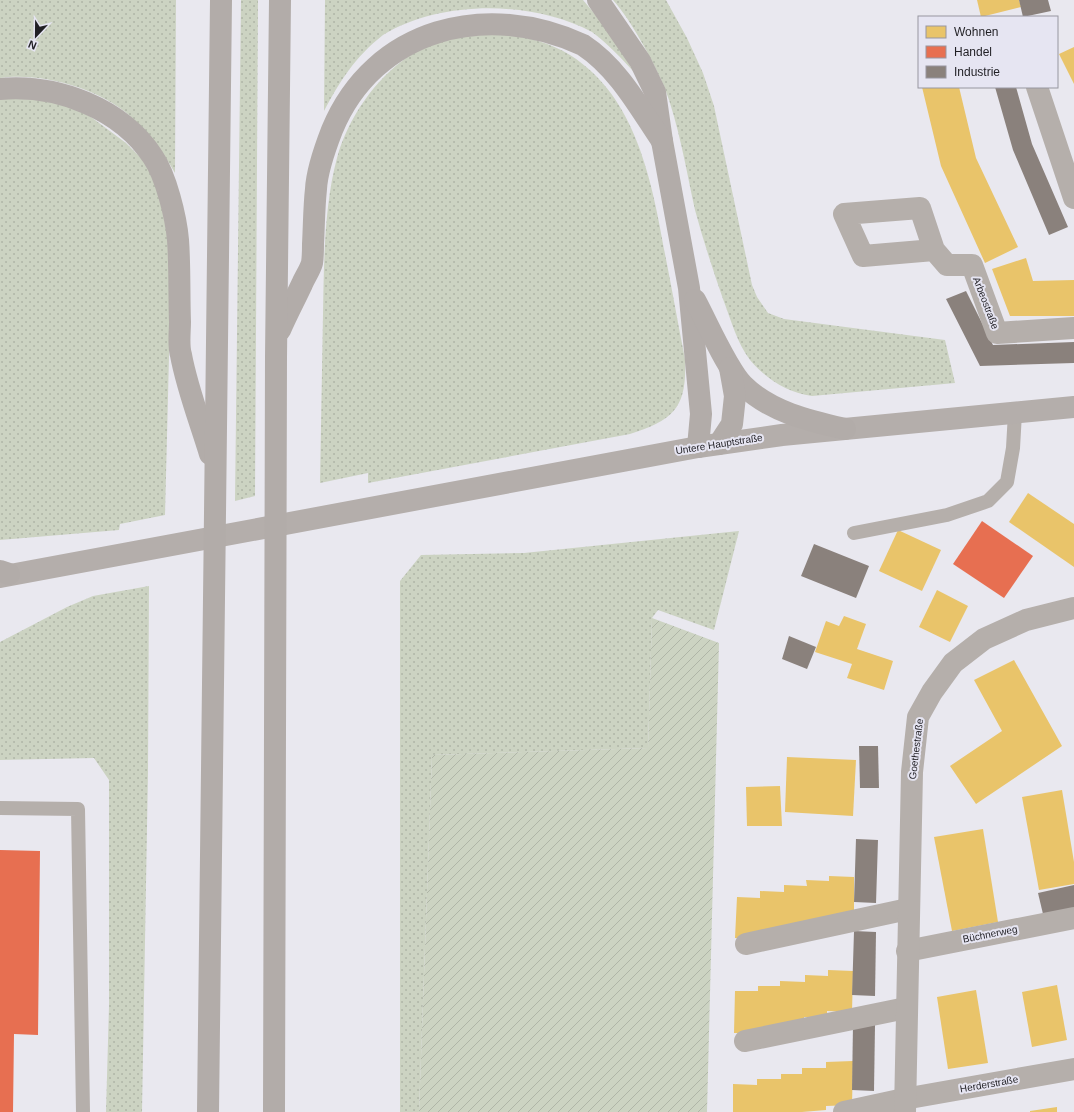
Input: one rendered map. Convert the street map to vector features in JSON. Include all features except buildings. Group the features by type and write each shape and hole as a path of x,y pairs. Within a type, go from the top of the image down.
{"highway":[{"path":"208,1112 222,0"},
{"path":"274,1112 276,336 280,0"},
{"path":"598,0 640,61 655,92 662,141 689,288 701,408 708,446"},
{"path":"276,336 312,263 316,187 332,131 342,110 358,85 378,60 398,44 423,30 449,22 480,16 508,17 533,22 559,32 583,45 602,60 618,77 662,141"},
{"path":"0,89 14,88 41,90 66,96 94,106 116,119 136,137 154,158 172,202 178,240 180,354 217,475"},
{"path":"689,288 730,366 742,384 761,399 806,420 845,429"},
{"path":"708,446 732,424 735,396 730,366"}],"main road":[{"name":"Untere Hauptstraße","path":"3,574 158,548 368,507 782,434 1074,407"}],"street":[{"path":"1037,88 1074,198"},
{"name":"Arbeostraße","path":"934,250 947,265 972,265 997,333 1074,328"},
{"name":"Goethestraße","path":"904,1106 912,772 918,717 932,692 953,663 984,638 1026,620 1074,608"},
{"path":"746,944 908,908"},
{"name":"Büchnerweg","path":"907,951 1074,918"},
{"path":"745,1041 906,1008"},
{"name":"Herderstraße","path":"904,1106 1074,1070"},
{"path":"844,1112 904,1106"}],"lane":[{"path":"854,533 947,515 988,501 1007,482 1013,448 1015,413"},
{"path":"0,808 78,809 83,1112"}],"green space":[{"path":"0,0 176,0 175,173 160,150 143,129 130,116 102,97 68,84 51,80 33,77 0,78"},
{"path":"241,0 258,0 255,496 235,501"},
{"path":"325,0 583,0 609,31 634,72 609,46 592,32 568,22 542,14 515,10 487,8 459,10 432,15 406,24 383,35 364,52 349,70 324,111"},
{"path":"613,0 666,0 687,38 703,73 714,106 752,285 757,297 768,313 784,319 945,340 955,383 812,396 794,392 778,384 756,367 741,346 719,288 695,210 678,132 664,86 641,41 627,18"},
{"path":"483,31 539,41 560,49 570,55 593,73 611,94 626,118 638,144 647,171 660,227 685,359 684,389 675,409 668,417 645,429 630,434 368,483 368,473 320,483 324,275 327,215 333,176 342,143 348,128 364,101 385,76 397,65 409,56 427,47 445,40"},
{"path":"0,98 39,99 72,107 91,117 126,143 145,162 159,185 172,238 165,515 120,524 119,530 0,540"},
{"path":"739,531 714,630 658,610 652,618 648,748 432,755 419,1112 400,1112 400,581 421,555 524,553"},
{"path":"149,586 148,771 142,1112 106,1112 109,1006 109,780 94,758 0,760 0,642 67,607 93,596"},
{"path":"652,618 719,643 707,1112 419,1112 432,755 648,748"}]}
